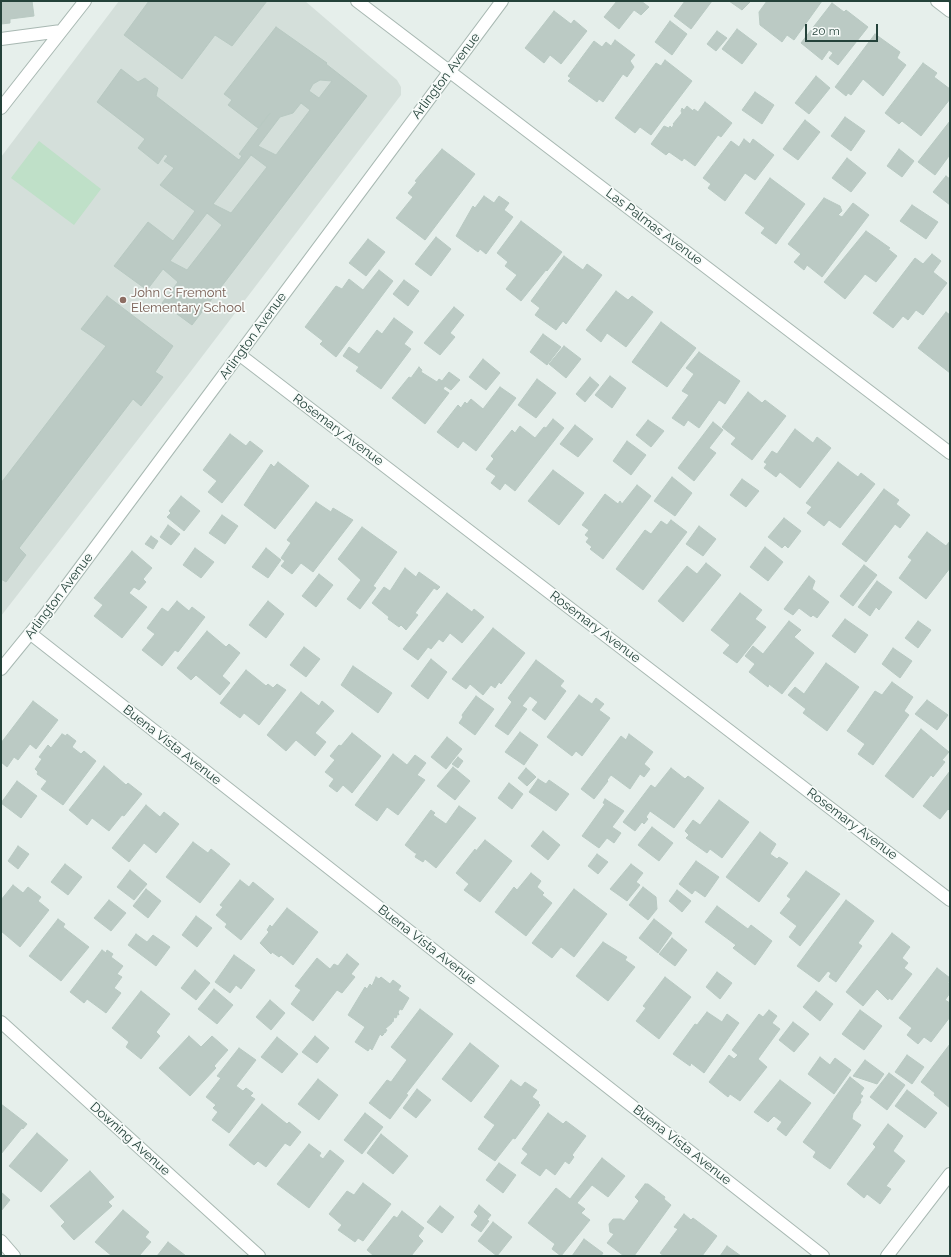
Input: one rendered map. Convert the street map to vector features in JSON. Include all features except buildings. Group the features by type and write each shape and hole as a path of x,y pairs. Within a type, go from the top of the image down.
{"street":[{"path":"1,108 84,1"},
{"name":"Las Palmas Avenue","path":"357,1 950,453"},
{"name":"Arlington Avenue","path":"1,669 31,634 502,1"},
{"path":"938,1 950,11"},
{"path":"1,39 61,32"},
{"name":"Rosemary Avenue","path":"240,355 950,900"},
{"name":"Buena Vista Avenue","path":"31,634 823,1256"},
{"name":"Downing Avenue","path":"1,1022 259,1256"},
{"path":"887,1256 950,1174"},
{"path":"1,1241 14,1256"}],"shaded area":[{"name":"John C Fremont Elementary School","path":"119,1 305,1 397,80 401,87 401,95 188,375 1,616 1,157"}],"green space":[{"path":"39,141 101,189 74,225 11,178"}],"place":[{"name":"John C Fremont Elementary School","path":"123,300"}]}
